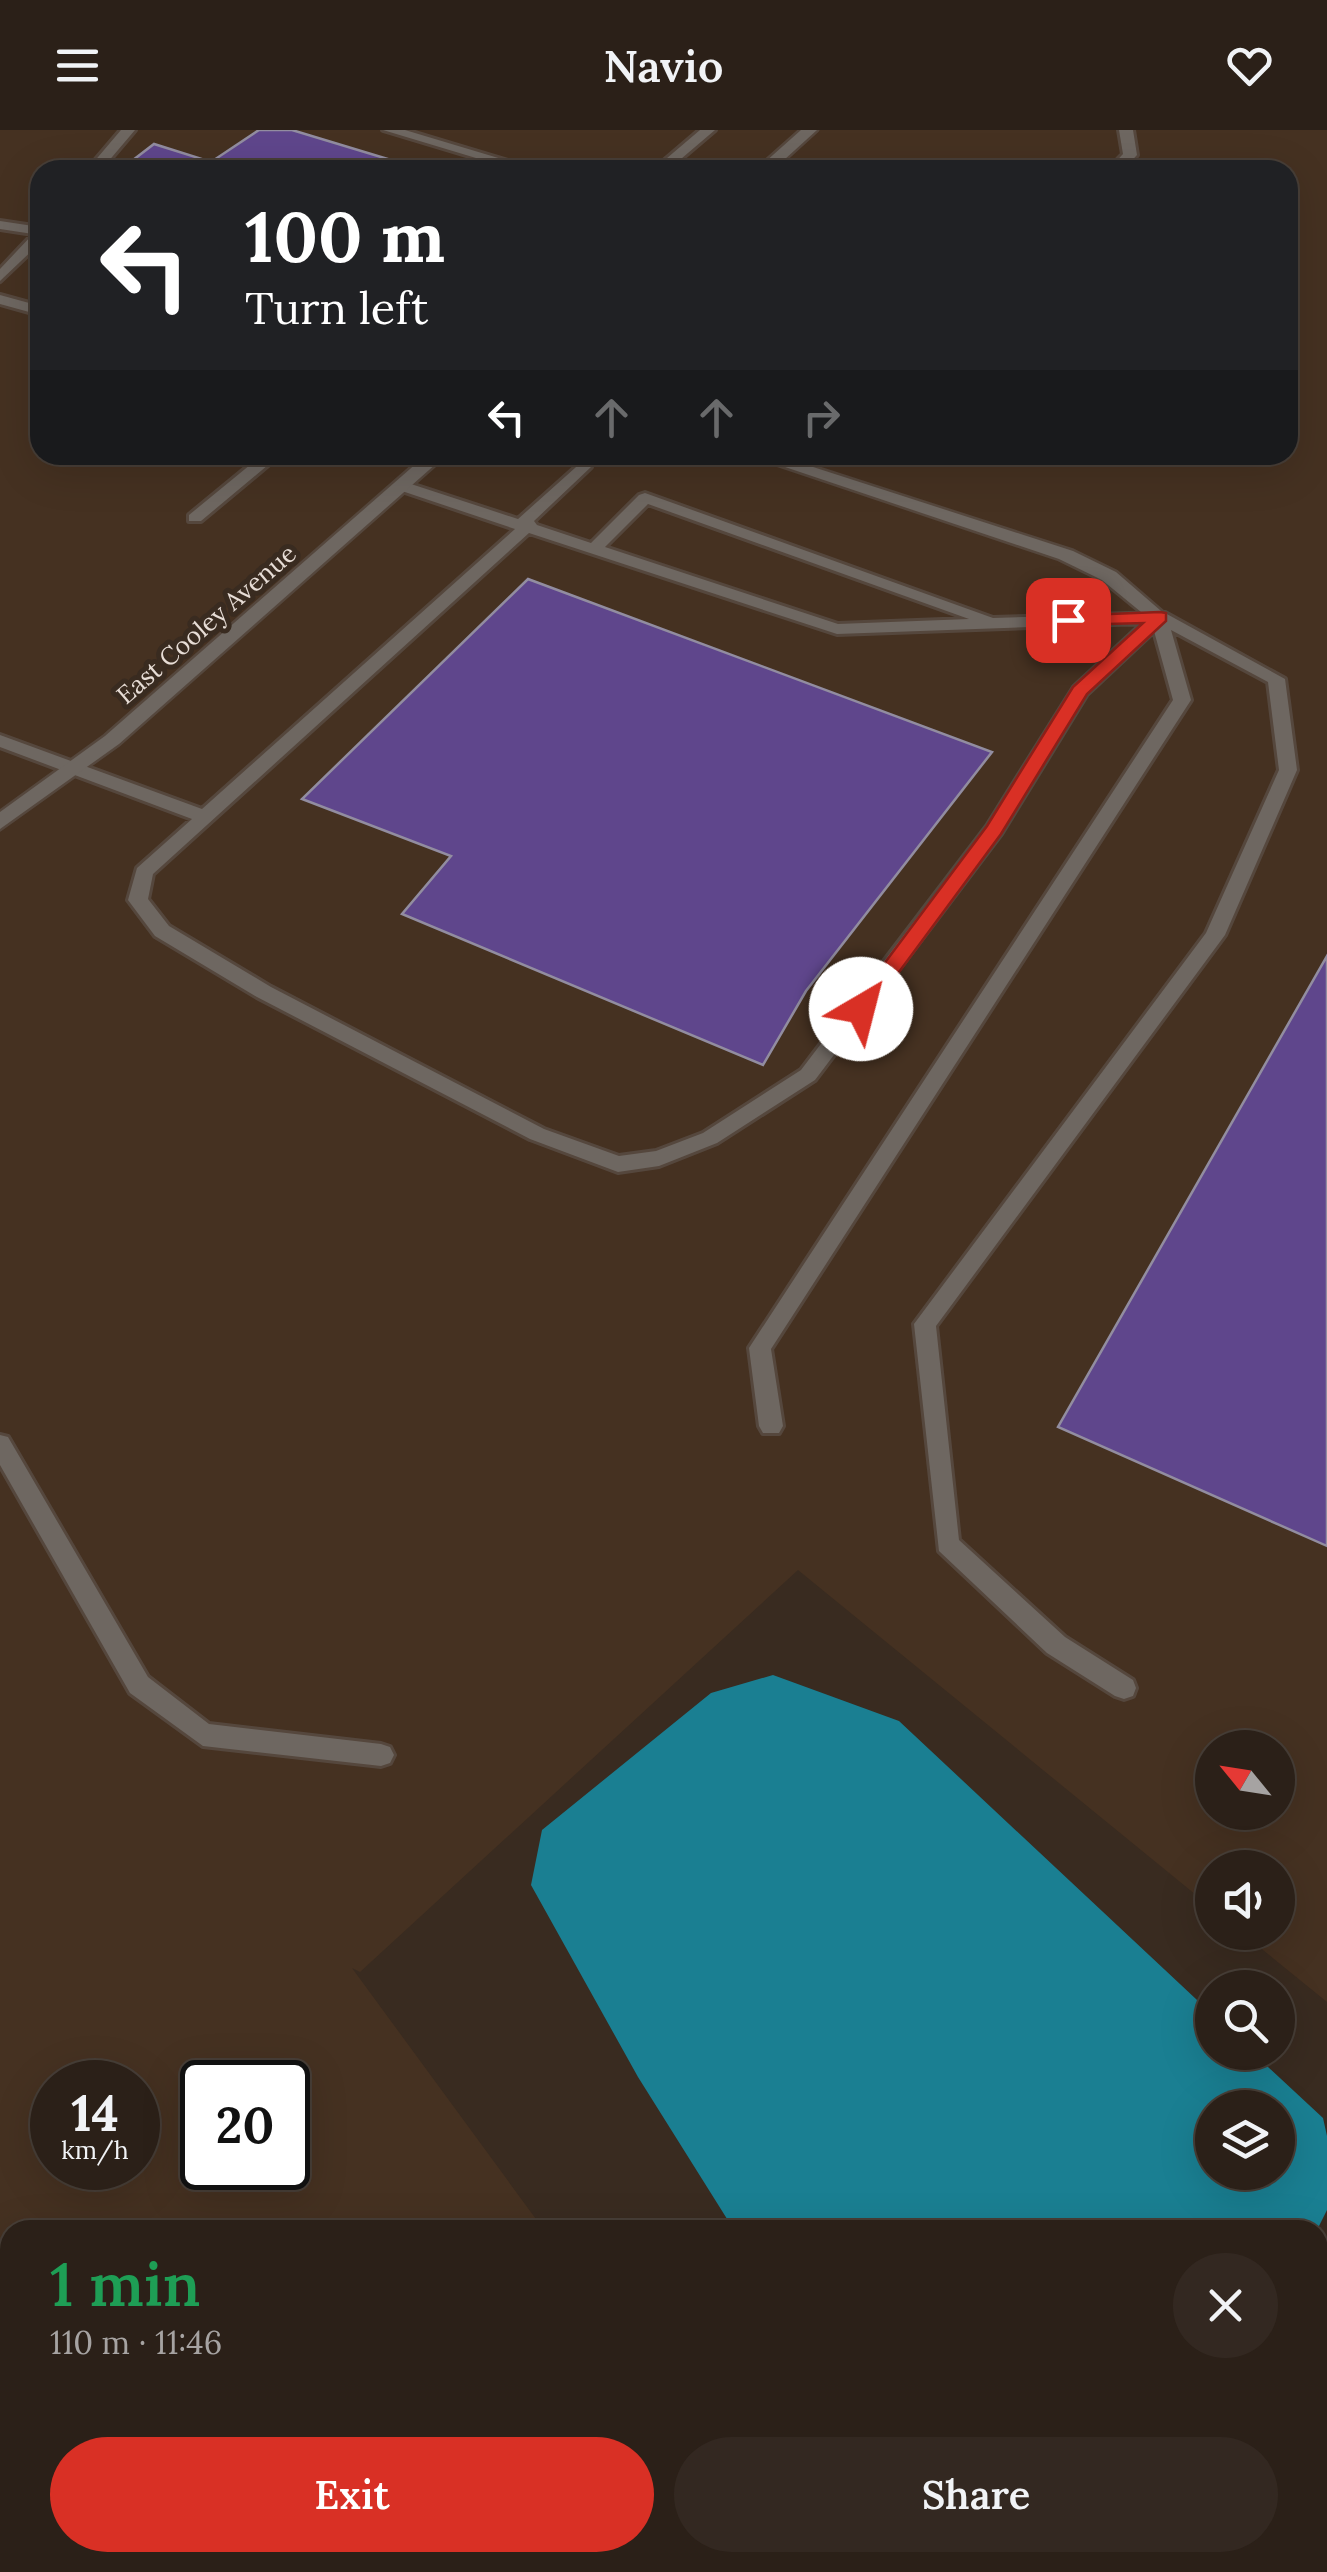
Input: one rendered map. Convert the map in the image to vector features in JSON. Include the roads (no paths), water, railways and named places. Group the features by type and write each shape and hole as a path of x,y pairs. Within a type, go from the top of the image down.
{"street":[{"path":"776,160 810,130"},
{"name":"East Cooley Avenue","path":"0,822 74,769 402,486 419,465"},
{"path":"789,465 1066,555 1109,576 1160,617"}],"lane":[{"path":"102,160 128,130"},
{"path":"390,130 496,160"},
{"path":"672,160 708,130"},
{"path":"1125,160 1130,155 1126,130"},
{"path":"0,225 30,231"},
{"path":"0,277 30,244"},
{"path":"0,298 30,308"},
{"path":"195,518 260,465"},
{"path":"585,465 526,524 144,872 138,900 162,931 264,992 536,1134 618,1164 660,1158 710,1138 808,1075 994,830 1080,691 1160,617"},
{"path":"402,486 838,629 1160,617 1276,679 1288,770 1215,934 925,1324 947,1544 1056,1645 1124,1688"},
{"path":"595,548 645,498 996,622"},
{"path":"771,1426 760,1348 1182,700 1160,617"},
{"path":"0,741 206,817"},
{"path":"0,1444 139,1685 204,1736 381,1755"}],"water":[{"path":"773,1675 899,1721 1195,1998 1195,2070 1271,2070 1293,2090 1195,2090 1195,2190 1295,2190 1295,2092 1323,2118 1327,2136 1327,2210 1322,2220 728,2220 638,2077 531,1885 542,1830 711,1693"}]}
